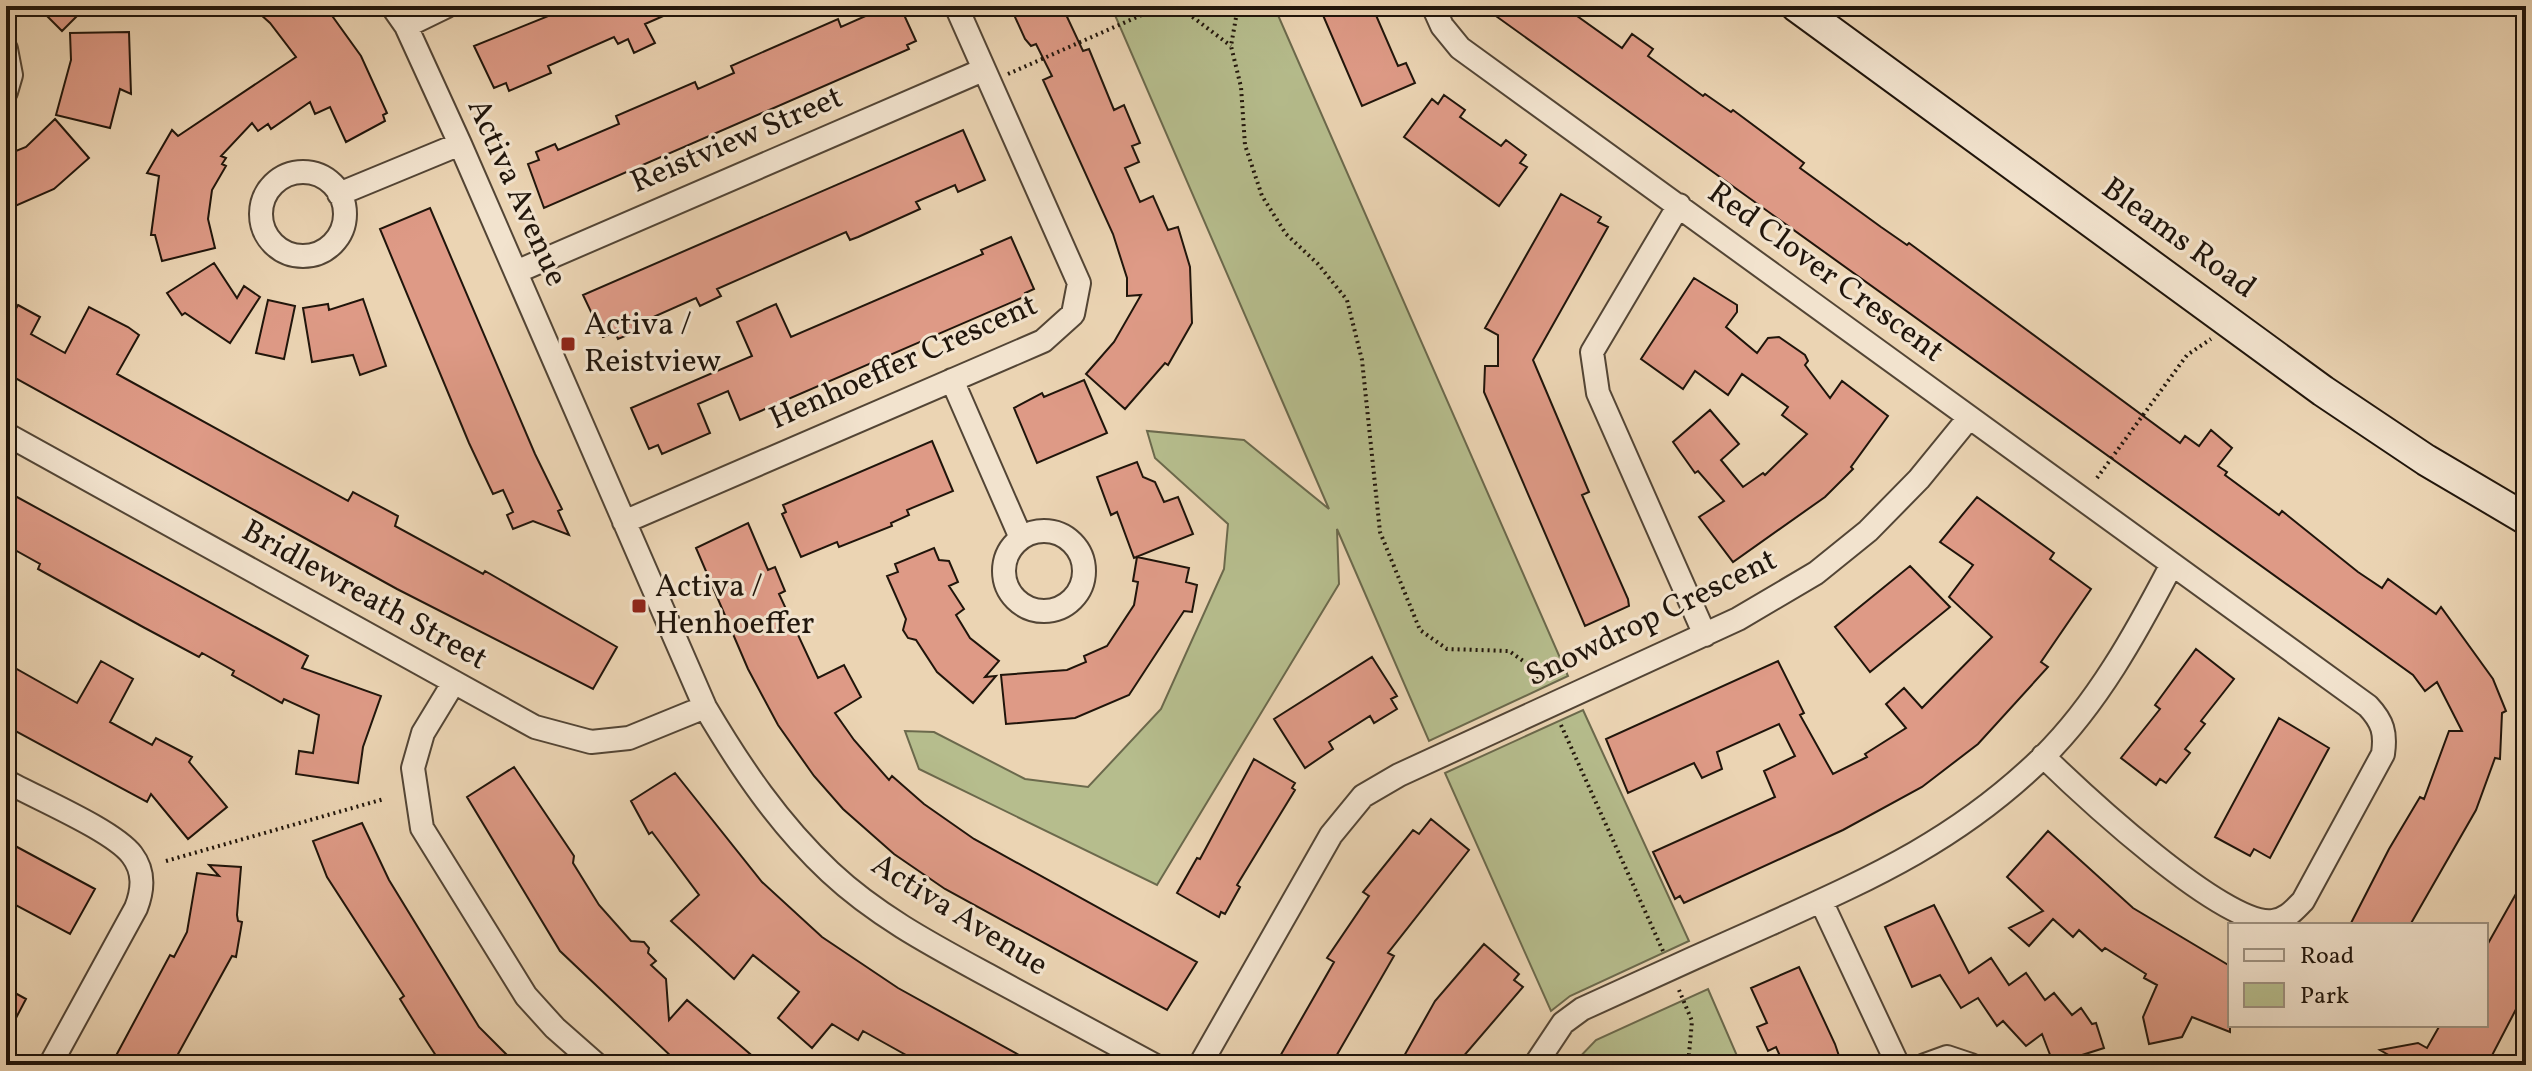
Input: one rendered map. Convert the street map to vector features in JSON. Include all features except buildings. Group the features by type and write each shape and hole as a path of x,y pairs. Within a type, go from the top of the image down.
{"main road":[{"name":"Bleams Road","path":"1796,6 2323,391 2426,460 2526,519"}],"street":[{"name":"Activa Avenue","path":"392,6 406,26 460,144 705,707 743,771 784,824 831,872 879,912 938,948 1154,1065"},
{"path":"406,26 447,6"},
{"name":"Henhoeffer Crescent","path":"624,522 1043,341 1063,327 1078,300 1079,283 956,6"},
{"path":"1433,6 1442,26 1460,48 1679,205"},
{"path":"6,49 11,75 6,92"},
{"name":"Reistview Street","path":"516,272 985,76"},
{"path":"339,194 460,144"},
{"name":"Red Clover Crescent","path":"1705,635 1598,393 1592,370 1592,352 1679,205 1968,419"},
{"path":"952,380 1021,538"},
{"path":"1968,419 2380,718 2386,736 2383,754 2303,901 2290,915 2272,921 2252,918 2159,861 2043,756"},
{"name":"Snowdrop Crescent","path":"1200,1065 1331,835 1363,796 1399,775 1705,635 1816,573 1868,531 1919,479 1968,419"},
{"name":"Bridlewreath Street","path":"6,434 535,727 591,742 629,738 705,707"},
{"path":"1535,1065 1563,1023 1582,1009 1908,860 1970,820 2043,756 2085,708 2171,566"},
{"path":"454,682 423,733 413,768 422,828 526,996 555,1028 597,1065"},
{"path":"6,781 116,841 132,855 141,871 143,890 136,908 50,1065"},
{"path":"1821,901 1898,1065"},
{"path":"1925,1065 1947,1057 1971,1065"}],"path":[{"path":"985,76 1162,6"},
{"path":"1178,6 1231,46"},
{"path":"1238,6 1231,46 1241,87 1245,145 1262,196 1286,234 1318,264 1347,300 1362,360 1380,532 1420,630 1447,649 1509,651 1529,665 1542,689"},
{"path":"2097,478 2187,355"},
{"path":"1560,721 1664,953"},
{"path":"166,861 384,799"},
{"path":"1677,985 1692,1021 1688,1065"}],"green space":[{"path":"1111,6 1274,6 1568,676 1429,741 1337,529 1339,584 1157,885 919,769 905,731 934,732 1025,779 1088,787 1161,709 1224,569 1228,524 1155,458 1147,431 1244,440 1329,509"},
{"path":"1583,710 1689,941 1570,996 1551,1011 1445,773"},
{"path":"1708,989 1741,1065 1572,1065 1596,1040"}],"place":[{"name":"Activa / Reistview","path":"568,344"},
{"name":"Activa / Henhoeffer","path":"639,606"}]}
